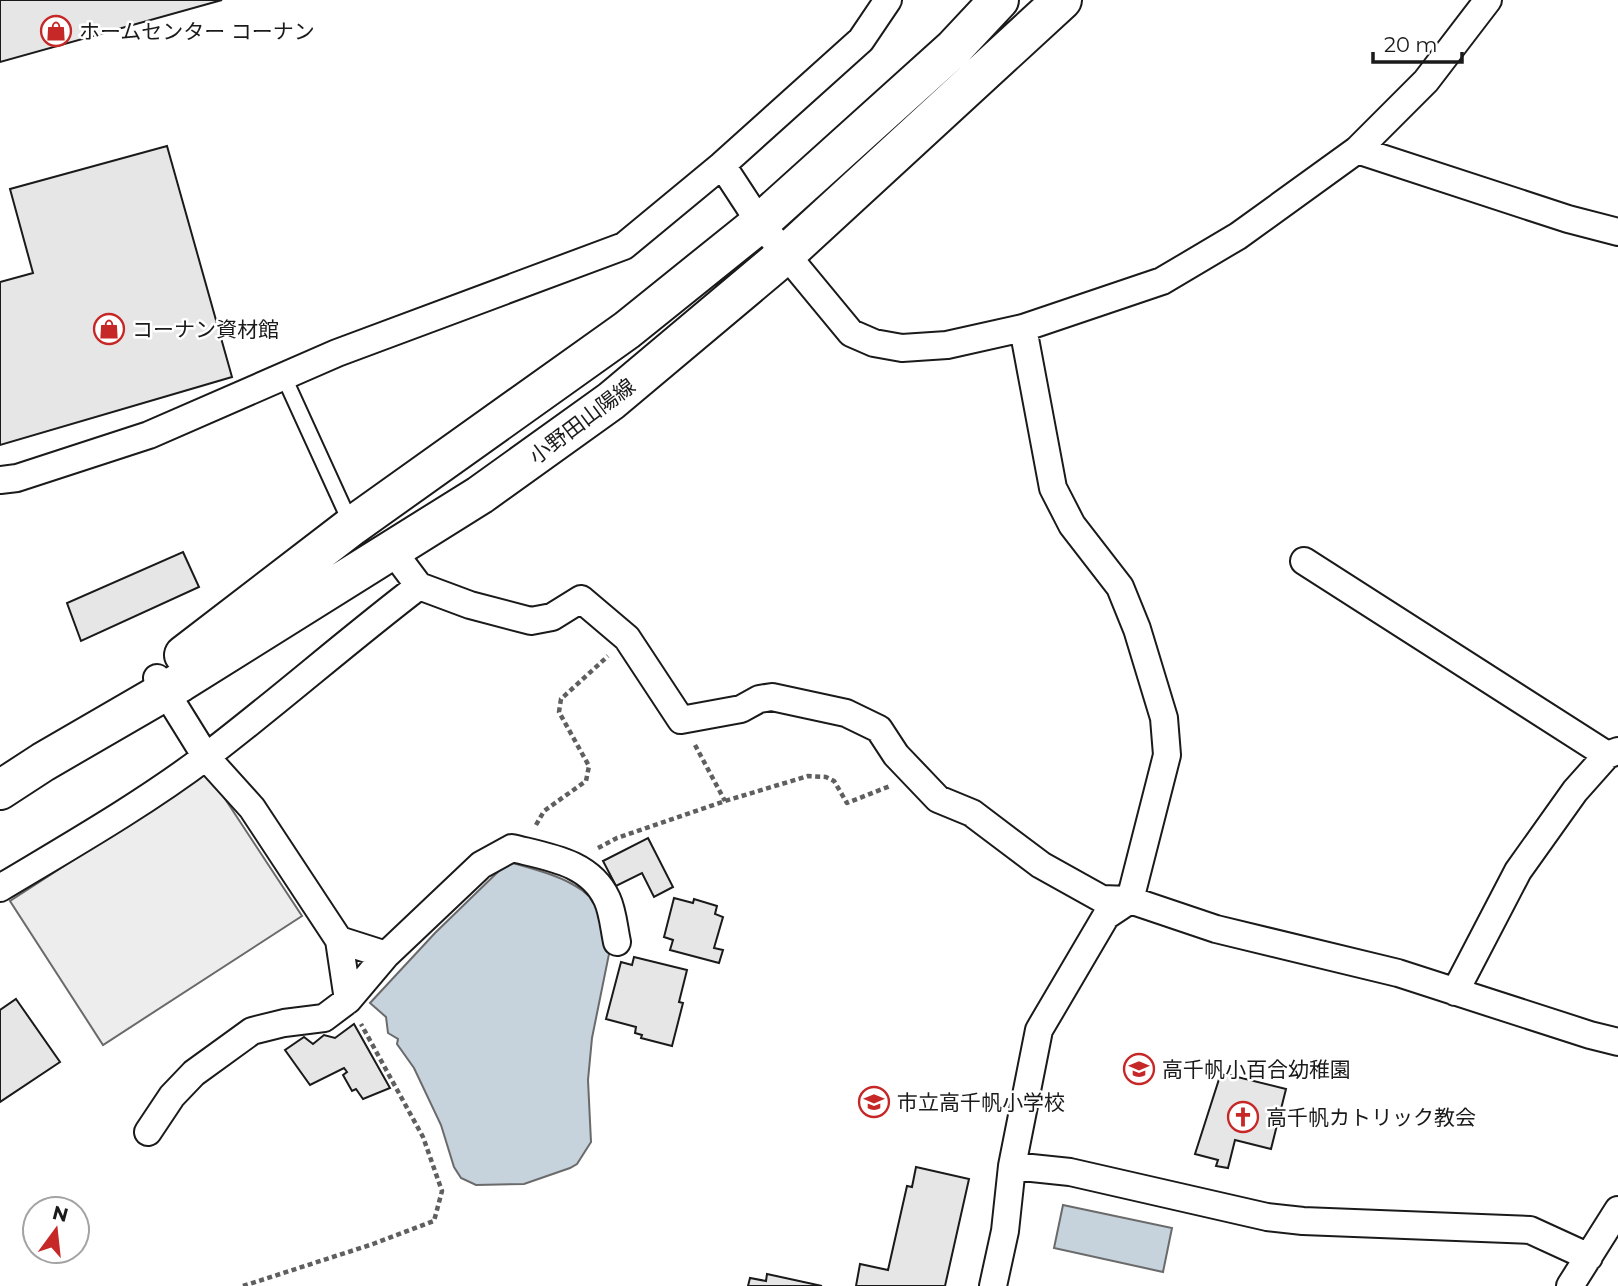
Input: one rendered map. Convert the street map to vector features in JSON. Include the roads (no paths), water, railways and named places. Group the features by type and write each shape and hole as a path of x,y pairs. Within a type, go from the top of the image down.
{"main road":[{"name":"小野田山陽線","path":"161,684 352,526 627,330 761,223 954,48 999,0"},
{"name":"小野田山陽線","path":"0,790 161,684 392,550 480,495 611,401 786,254 1062,0"}],"street":[{"path":"0,480 17,478 149,435 338,353 624,246 722,165 861,40 888,0"},
{"path":"722,165 761,223 851,333 874,343 902,348 947,345 1023,328 1163,281 1238,236 1357,150 1426,81 1488,0"},
{"path":"1357,150 1568,219 1618,232"},
{"path":"993,1286 1005,1231 1012,1166 1039,1030 1106,916 1130,900 1167,755 1164,718 1137,629 1120,587 1072,524 1053,488 1023,328"},
{"path":"392,550 419,586 531,621 552,617 581,599 627,638 681,720 741,709 759,699 772,697 846,713 879,729 896,755 938,799 972,814 1041,865 1102,899 1130,900 1216,929 1398,973 1618,1042"},
{"path":"1304,561 1613,753 1575,791 1518,871 1455,992"},
{"path":"0,888 102,827 206,757 352,637 419,586"},
{"path":"161,684 206,757 252,808 339,940 348,1000"},
{"path":"148,1132 172,1096 194,1073 252,1031 284,1023 324,1018 348,1000 386,955 481,865 512,848 575,865 598,882 608,901 617,942"},
{"path":"339,940 386,955"},
{"path":"1012,1166 1070,1171 1267,1217 1291,1220 1530,1230 1590,1257"},
{"path":"1570,1286 1618,1210"}],"lane":[{"path":"284,377 352,526"}],"place":[{"name":"ホームセンター コーナン","path":"56,31"},
{"name":"コーナン資材館","path":"109,329"},
{"name":"高千帆小百合幼稚園","path":"1139,1069"},
{"name":"市立高千帆小学校","path":"874,1102"},
{"name":"高千帆カトリック教会","path":"1243,1117"}]}
